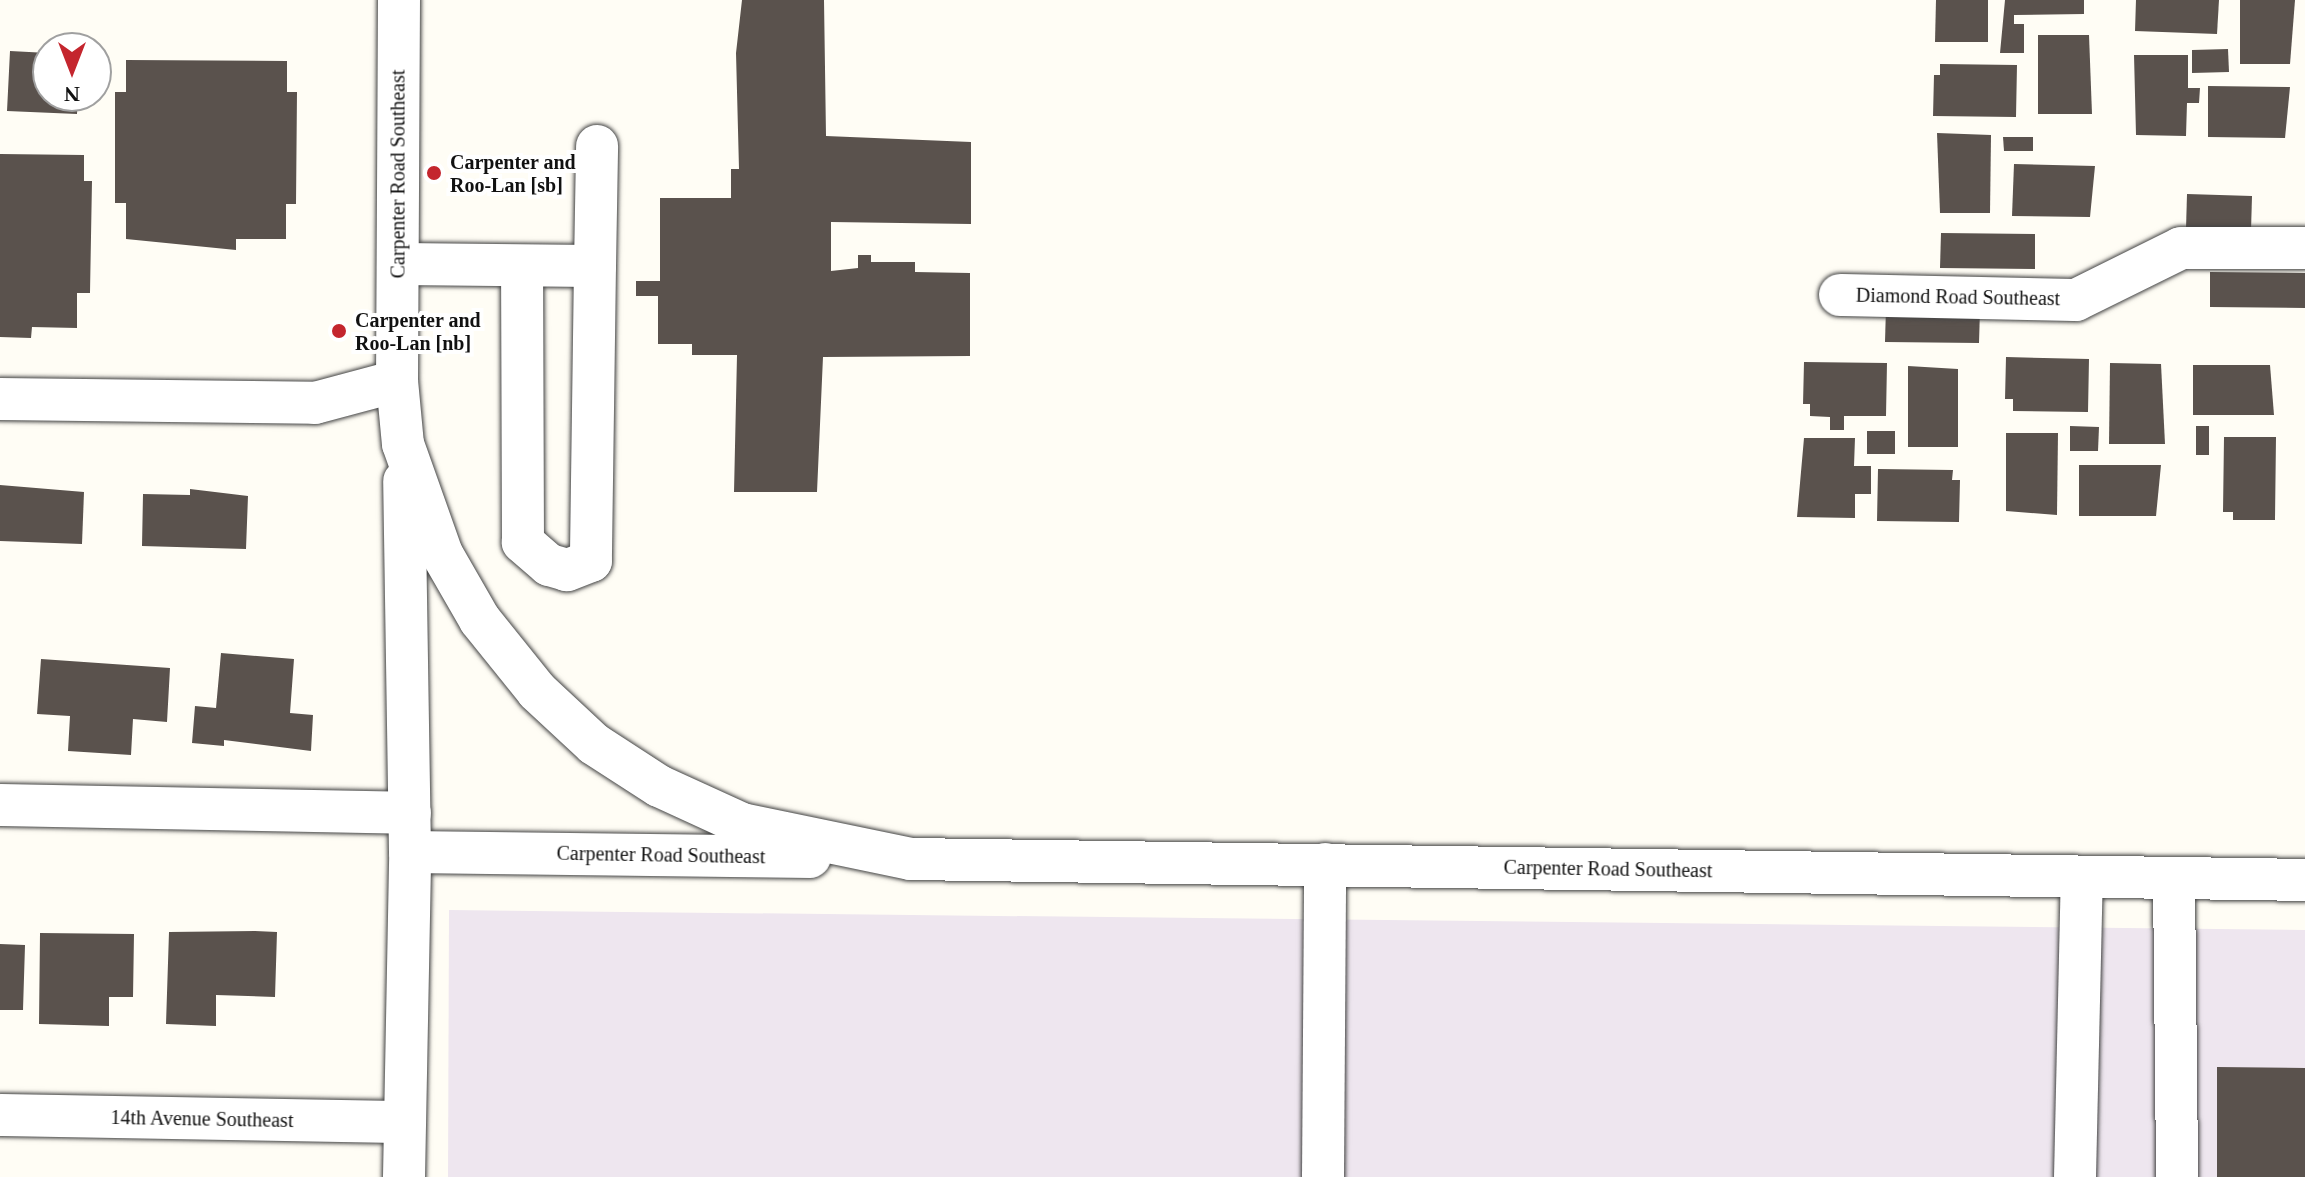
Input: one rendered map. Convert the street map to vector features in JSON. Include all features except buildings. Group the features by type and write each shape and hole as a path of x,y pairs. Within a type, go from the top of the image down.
{"street":[{"name":"Carpenter Road Southeast","path":"399,0 397,381 403,444 410,832 404,1177"},
{"path":"522,266 523,542 549,565 567,570 591,561 597,146"},
{"name":"Diamond Road Southeast","path":"1840,295 2076,300 2181,248 2305,248"},
{"path":"398,264 595,266"},
{"path":"0,399 315,403 397,381"},
{"name":"Carpenter Road Southeast","path":"403,444 442,554 480,620 537,691 594,744 659,786 742,824 911,859"},
{"path":"0,805 410,832"},
{"name":"Carpenter Road Southeast","path":"410,832 911,859 2305,880"},
{"path":"1323,1177 1325,864"},
{"path":"2075,1177 2082,878"},
{"path":"2174,880 2177,1177"},
{"name":"14th Avenue Southeast","path":"0,1115 405,1122"}],"shaded area":[{"path":"449,910 2305,930 2305,1177 448,1177"}],"place":[{"name":"Carpenter and Roo-Lan [sb]","path":"434,173"},
{"name":"Carpenter and Roo-Lan [nb]","path":"339,331"}]}
